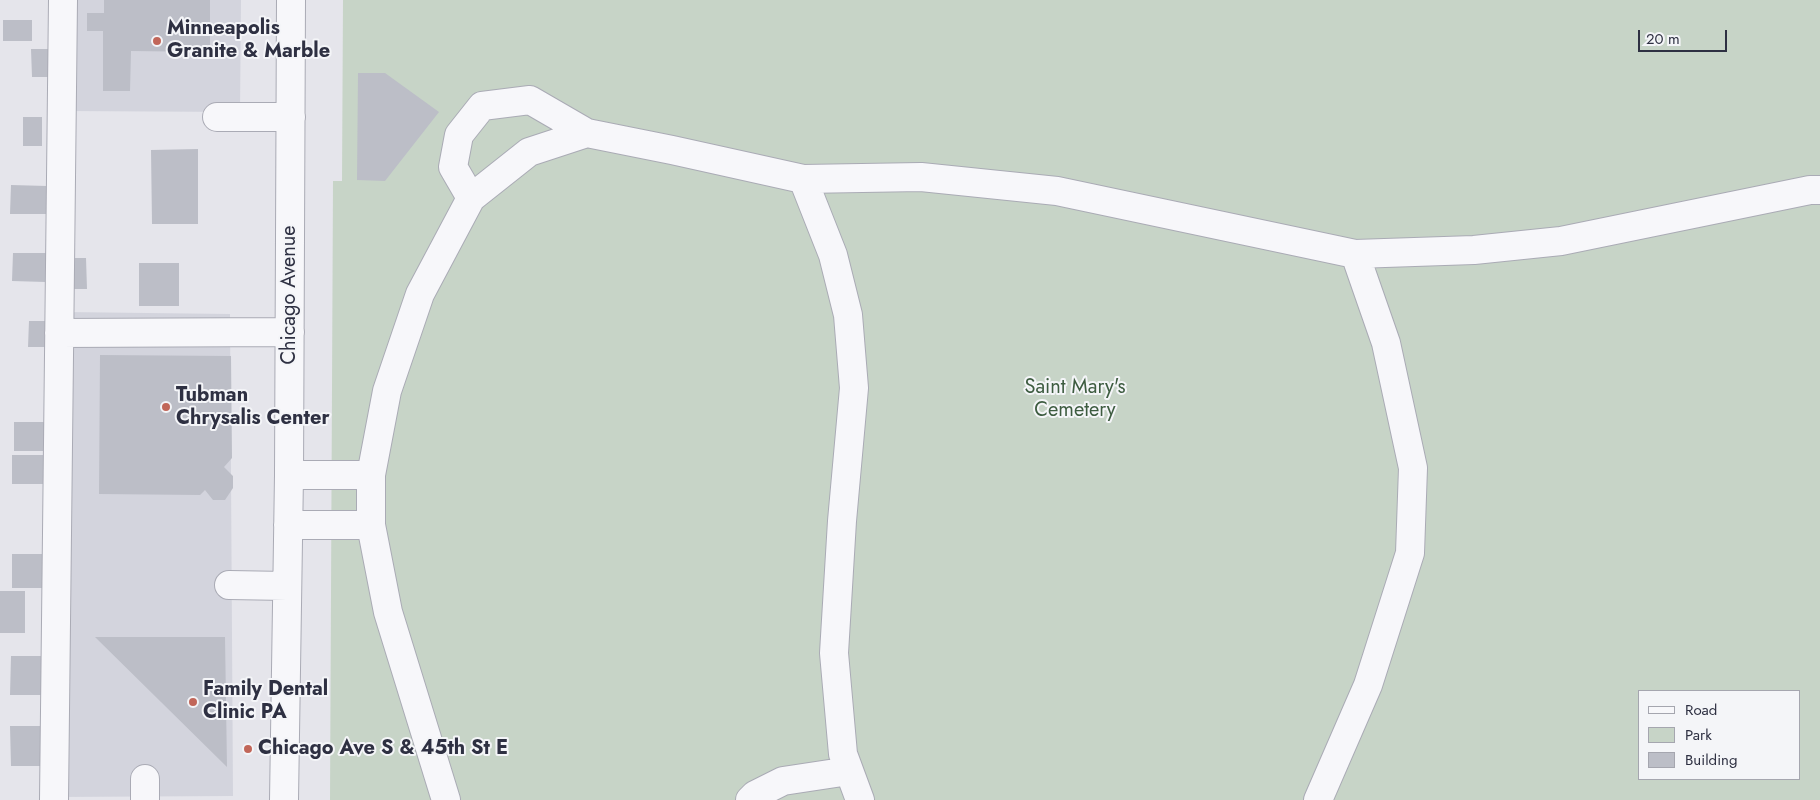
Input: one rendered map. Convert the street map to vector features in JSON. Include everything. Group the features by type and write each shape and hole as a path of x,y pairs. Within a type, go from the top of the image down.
{"street":[{"path":"54,800 63,0"},
{"name":"Chicago Avenue","path":"284,800 289,476 291,0"},
{"path":"470,198 453,167 459,135 482,106 530,100 587,133 803,179 921,177 1057,191 1355,254 1474,250 1561,241 1800,192 1820,190"},
{"path":"217,117 290,117"},
{"path":"446,800 388,612 371,525 371,476 387,391 420,294 470,198 529,152 587,133"},
{"path":"803,179 833,255 848,315 854,388 842,521 834,653 842,754 860,800"},
{"path":"1318,800 1368,685 1410,553 1413,468 1386,343 1355,254"},
{"path":"59,333 290,332"},
{"path":"289,476 371,476"},
{"path":"288,525 371,525"},
{"path":"229,585 287,586"},
{"path":"750,800 755,795 783,781 849,771"}],"shaded area":[{"path":"67,0 241,0 240,112 66,111"},
{"path":"64,312 230,314 233,796 55,797"}],"green space":[{"name":"Saint Mary's Cemetery","path":"343,0 1820,0 1820,800 330,800 333,181 342,181"}],"building":[{"name":"Minneapolis Granite & Marble","path":"104,0 210,0 210,52 131,51 130,91 103,91 103,31 87,31 87,13 104,13"},
{"path":"3,20 32,20 32,41 3,41"},
{"path":"31,49 49,49 49,77 32,77"},
{"path":"358,73 385,73 439,112 385,181 357,180"},
{"path":"23,117 42,117 42,146 23,146"},
{"path":"198,149 198,224 152,224 151,150"},
{"path":"11,185 47,186 46,214 10,214"},
{"path":"13,253 46,253 46,282 12,281"},
{"path":"66,258 86,258 87,289 67,289"},
{"path":"139,263 179,263 179,306 139,306"},
{"path":"29,321 48,321 48,347 28,347"},
{"name":"Tubman Chrysalis Center","path":"100,355 231,356 232,458 224,467 233,476 233,488 225,500 213,500 205,490 200,495 99,494"},
{"path":"14,422 47,422 47,451 14,451"},
{"path":"12,455 47,455 47,484 12,484"},
{"path":"12,554 45,554 45,588 12,588"},
{"path":"0,591 25,591 25,633 0,633"},
{"name":"Family Dental Clinic PA","path":"95,637 225,637 227,767"},
{"path":"11,656 46,656 46,695 10,695"},
{"path":"10,726 41,726 41,766 11,766"}],"place":[{"name":"Minneapolis Granite & Marble","path":"157,41"},
{"name":"Tubman Chrysalis Center","path":"166,407"},
{"name":"Family Dental Clinic PA","path":"193,702"},
{"name":"Chicago Ave S & 45th St E","path":"248,749"}]}
